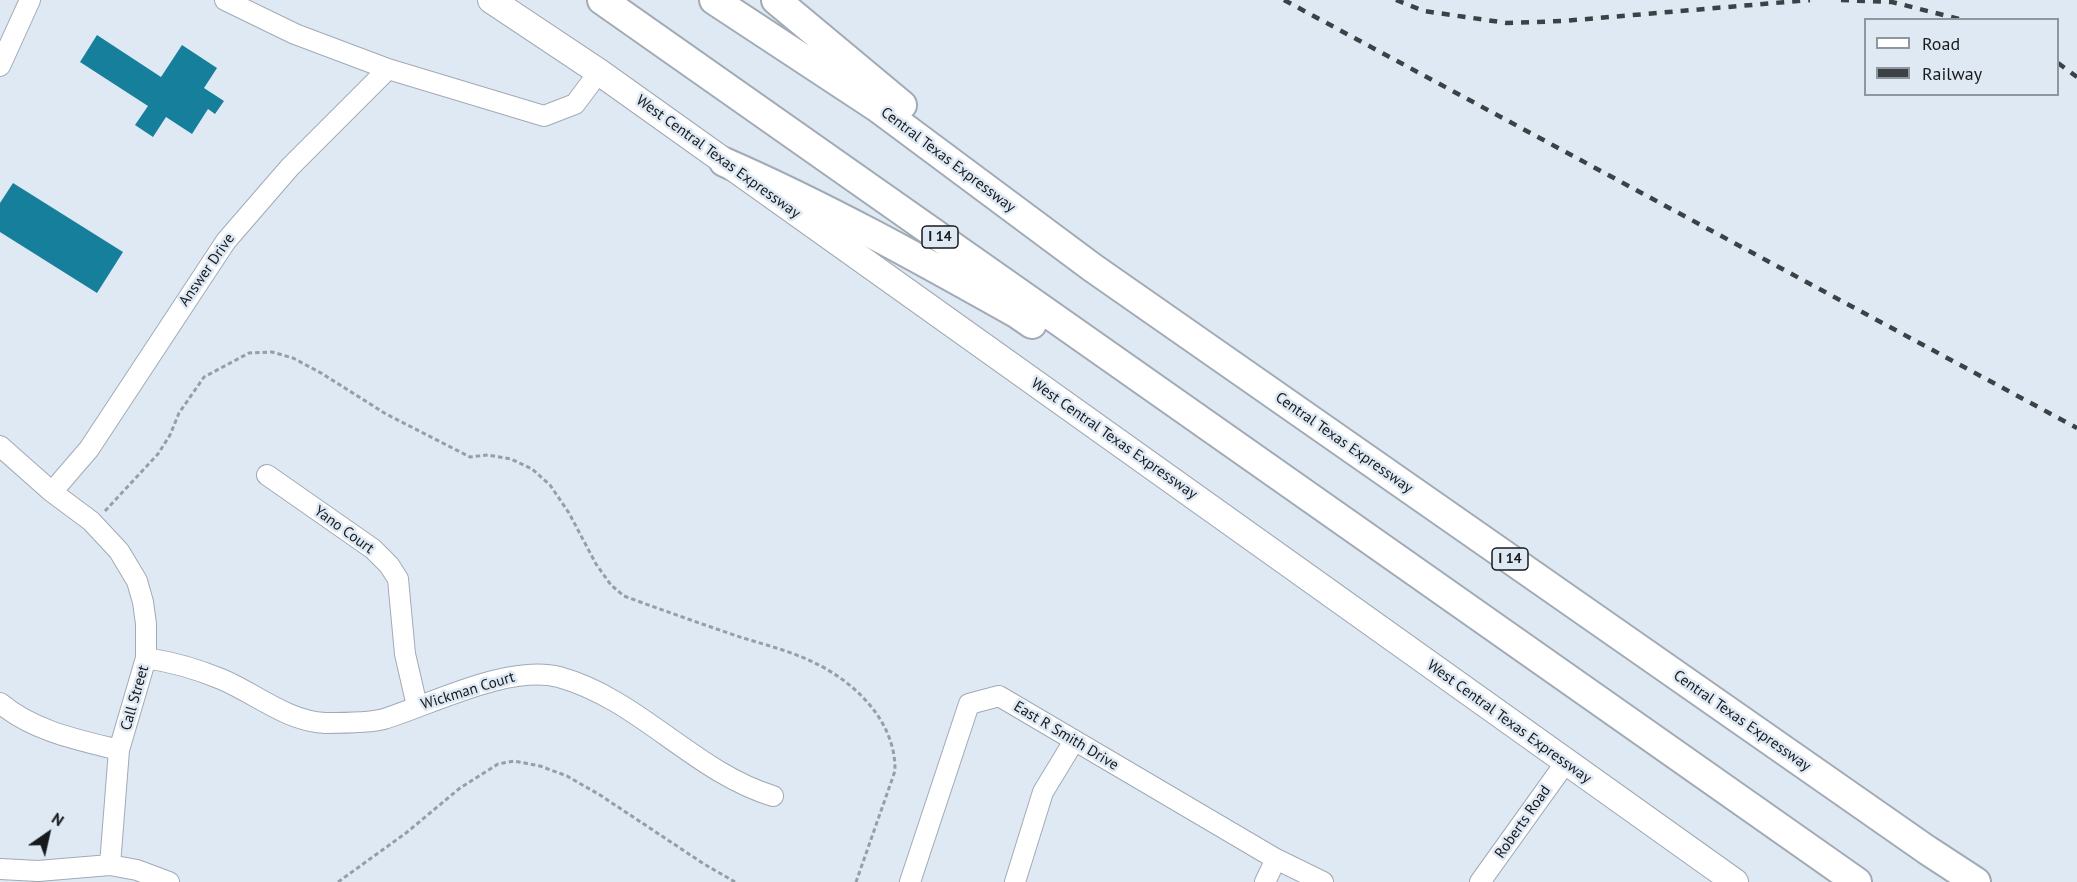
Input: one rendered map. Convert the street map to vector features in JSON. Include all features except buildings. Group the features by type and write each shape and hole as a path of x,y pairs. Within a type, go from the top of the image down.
{"highway":[{"name":"I 14","path":"602,0 1857,882"},
{"name":"Central Texas Expressway","path":"714,0 878,108 1093,268 1917,844 1976,882"},
{"path":"776,0 938,135 1032,209 1093,268"},
{"path":"724,162 780,186 877,235 1006,307 1195,436 1277,475"},
{"path":"1699,771 1767,839 1825,882"}],"main road":[{"name":"West Central Texas Expressway","path":"491,0 599,72 1735,882"}],"street":[{"path":"0,66 30,0"},
{"path":"225,0 296,34 388,69 544,116 575,104 599,72"},
{"name":"Answer Drive","path":"52,492 89,449 226,241 284,174 388,69"},
{"name":"Call Street","path":"0,446 52,492 94,524 119,551 137,581 145,613 147,658 119,750 110,865"},
{"name":"Yano Court","path":"267,475 374,549 389,565 398,579 405,654 417,706"},
{"name":"Wickman Court","path":"147,658 175,663 222,680 288,715 323,723 381,720 417,706 517,675 557,676 598,691 710,766 753,790 773,796"},
{"name":"East R Smith Drive","path":"916,880 969,704 999,696 1276,859 1323,882"},
{"path":"0,703 14,714 59,735 119,750"},
{"path":"1015,882 1042,792 1074,741"},
{"name":"Roberts Road","path":"1480,882 1566,762"},
{"path":"1265,882 1276,859"},
{"path":"0,869 38,871 110,865 137,870 169,882"}],"path":[{"path":"94,524 158,454 170,435 179,413 204,377 249,353 272,352 293,358 386,414 470,457 488,455 511,459 532,469 550,485 596,564 611,585 624,596 814,662 848,683 868,702 884,726 896,754 895,771 856,882"},
{"path":"338,882 406,833 460,788 498,764 514,761 540,766 584,785 735,882"}],"railway":[{"path":"1284,0 2077,428"},
{"path":"1396,0 1424,11 1507,23 1563,21 1810,0"},
{"path":"1841,0 1892,2 1955,18"},
{"path":"2059,64 2077,77"}]}
